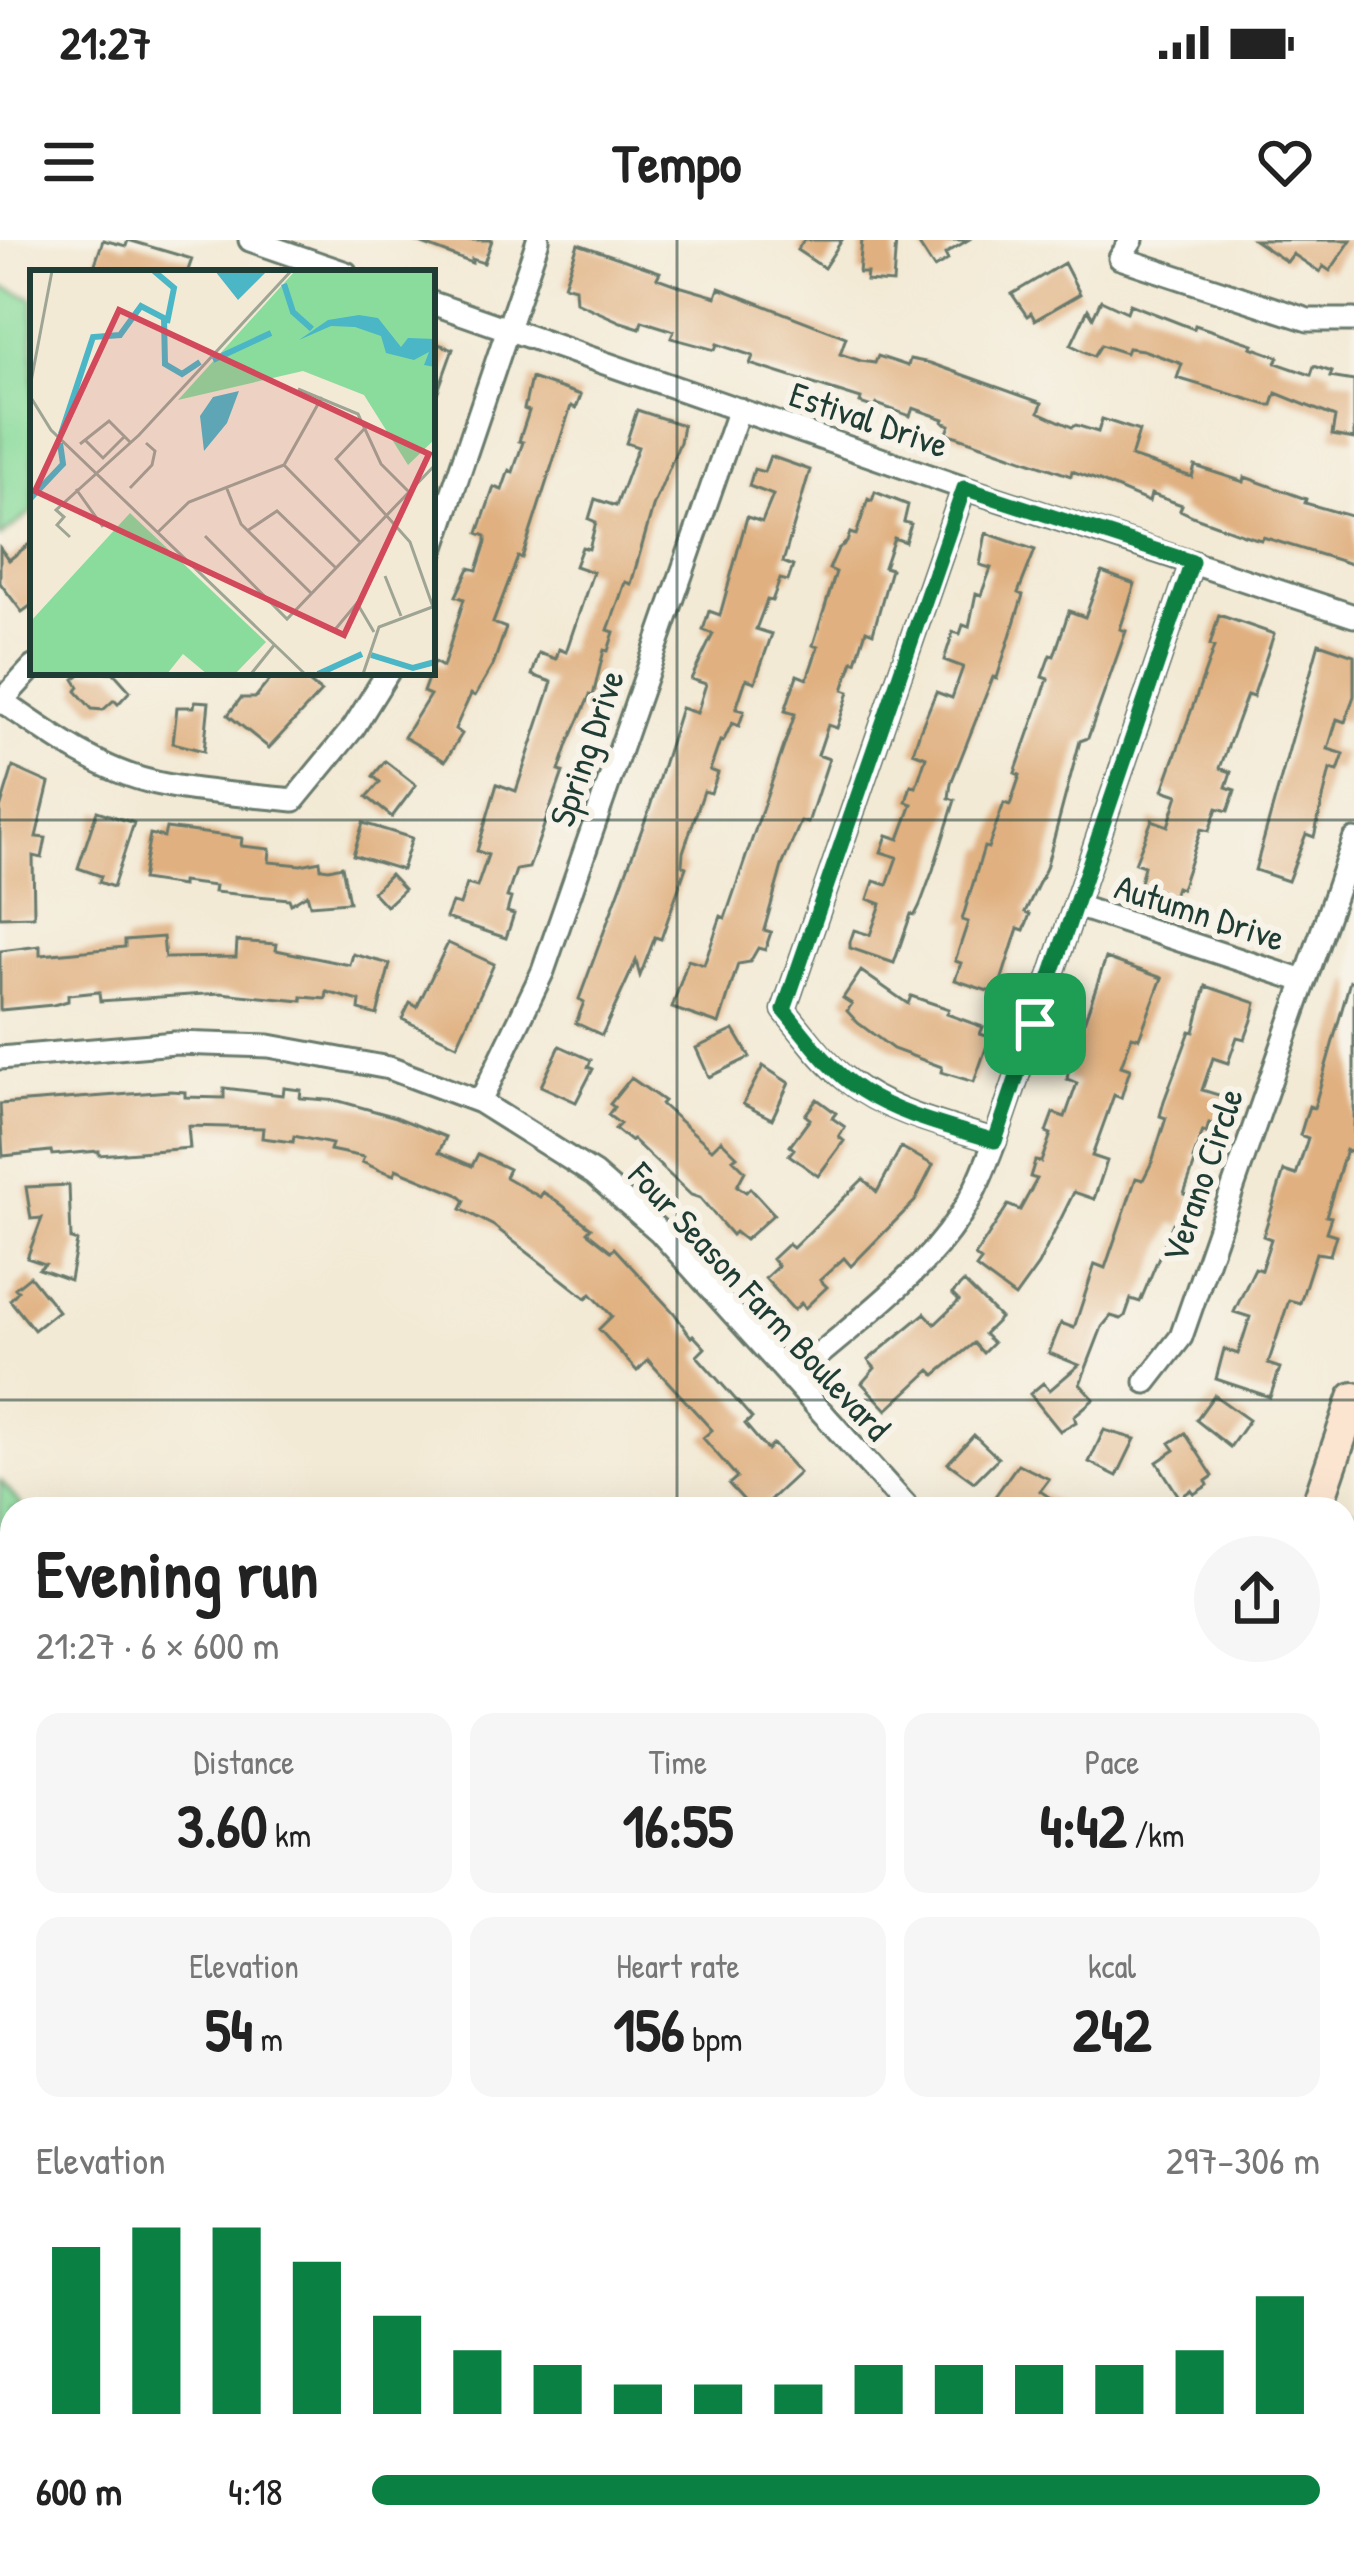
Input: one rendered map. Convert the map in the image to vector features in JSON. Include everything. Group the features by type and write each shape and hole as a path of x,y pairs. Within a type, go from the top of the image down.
{"main road":[{"path":"1320,1497 1354,1398"}],"street":[{"path":"250,240 282,263 327,270"},
{"path":"435,544 538,240"},
{"path":"1132,240 1120,258 1308,320 1354,320"},
{"name":"Estival Drive","path":"435,304 964,488 1354,616"},
{"name":"Spring Drive","path":"480,1102 543,970 739,409"},
{"path":"964,488 784,1010 821,1056 865,1093 995,1141"},
{"path":"791,1379 942,1240 971,1197 995,1141 1192,562"},
{"path":"30,670 1,702 81,753 130,775 169,785 294,800 354,727 386,675"},
{"name":"Verano Circle","path":"1146,1382 1181,1337 1354,840"},
{"name":"Autumn Drive","path":"1076,906 1304,981"},
{"name":"Four Season Farm Boulevard","path":"0,1058 175,1042 269,1046 370,1064 480,1102 558,1148 631,1204 898,1497"}],"green space":[{"path":"0,286 30,297 30,513 0,537"},
{"path":"0,1480 14,1497 0,1497"}],"building":[{"path":"103,240 126,246 128,240 192,259 188,270 93,270"},
{"path":"412,240 492,240 484,263 472,259 472,263"},
{"path":"804,240 842,240 824,268 797,250"},
{"path":"862,240 896,240 893,283 866,281 867,273 859,273"},
{"path":"916,240 968,240 945,254 948,260 934,268"},
{"path":"1254,240 1351,240 1330,271 1323,266 1320,272 1293,254 1287,262"},
{"path":"578,244 660,272 657,278 682,287 716,297 719,288 846,337 840,354 861,361 875,363 878,356 908,366 910,359 930,363 1042,403 1039,412 1072,427 1098,432 1102,419 1139,431 1131,457 1192,477 1195,466 1244,482 1245,477 1306,499 1305,503 1354,517 1354,565 1244,535 1151,494 1149,502 1072,471 1071,476 947,433 950,425 944,419 913,408 910,416 877,404 875,408 860,403 861,399 750,364 753,356 717,344 715,350 671,338 674,331 642,321 640,328 621,322 576,302 575,288 564,285"},
{"path":"1064,263 1080,294 1035,320 1031,313 1027,316 1012,294"},
{"path":"1101,300 1127,312 1130,304 1194,329 1195,325 1253,344 1251,347 1279,357 1276,363 1311,375 1314,366 1332,372 1330,377 1354,381 1354,439 1332,435 1335,417 1276,393 1272,405 1267,405 1177,378 1182,364 1143,350 1128,348 1126,353 1101,345 1094,356 1071,345 1088,309 1093,317"},
{"path":"435,343 453,349 435,399"},
{"path":"531,378 581,395 576,408 571,406 522,558 518,557 493,623 506,628 493,665 475,696 471,694 455,729 462,734 445,761 404,737 430,695 423,692 429,675 435,675 435,663 443,667 464,599 456,596 469,568 477,570 486,542 486,536 478,533 494,487 502,490 523,442 519,441 529,411 524,409"},
{"path":"637,410 683,425 680,442 653,507 631,584 625,582 593,696 568,744 559,771 563,772 529,868 516,870 507,897 511,898 507,912 514,914 506,938 446,918 452,903 460,905 467,884 477,887 488,855 477,851 497,784 516,791 552,682 532,675 539,653 556,659 559,649 566,652 593,572 575,566 582,547 589,549 596,522 589,519 595,499 616,506 638,447 626,443"},
{"path":"770,456 810,470 783,562 793,566 788,581 780,579 772,601 767,600 756,629 772,634 755,682 746,679 736,709 744,711 739,726 732,723 720,741 710,770 718,773 711,793 704,791 683,852 686,867 661,939 655,937 640,976 636,961 602,1035 576,1023 584,1002 579,999 681,708 697,713 706,684 691,679 713,634 703,630 709,611 720,615 747,517 762,522 773,495 749,486 754,469 764,472"},
{"path":"875,492 908,505 904,522 911,524 905,542 894,538 884,567 891,569 873,633 866,630 853,661 837,728 828,725 818,755 829,759 808,823 801,821 782,866 764,930 771,932 765,950 758,948 750,962 738,964 719,1024 672,1008 688,960 704,965 721,916 725,918 795,714 785,711 797,675 807,679 818,647 813,645 836,572 829,569 850,533 856,535"},
{"path":"986,533 1035,550 1018,593 1023,595 997,678 993,677 951,783 949,798 955,800 933,870 894,963 850,948 850,942 854,930 870,935 881,904 868,899 874,881 887,885 897,857 881,852 887,835 899,839 912,804 906,802 911,785 916,787 926,757 913,752 920,731 936,692 952,698 963,667 944,660 953,632 960,634 963,625 969,627 976,593 981,595 991,568 980,565"},
{"path":"30,543 30,606 22,612 0,583 0,548 9,560"},
{"path":"1102,572 1135,584 1120,629 1126,631 1088,738 1080,741 1046,868 1025,912 1030,914 1024,930 1018,928 997,994 955,980 961,963 955,961 968,922 962,920 984,847 988,848 1004,803 1010,805 1020,775 1015,773 1048,679 1042,677 1050,655 1054,656 1069,611 1085,617"},
{"path":"1219,615 1274,634 1253,697 1247,695 1220,768 1231,772 1226,787 1235,790 1228,811 1217,808 1209,831 1201,829 1181,889 1176,887 1173,896 1140,883 1144,866 1135,863 1152,820 1168,826 1178,795 1163,790 1214,647 1210,645"},
{"path":"1319,643 1354,655 1354,696 1345,722 1337,719 1328,749 1344,754 1338,771 1330,769 1314,837 1306,834 1288,881 1255,870"},
{"path":"116,675 130,691 118,704 114,700 103,710 92,709 76,691 79,687 74,679"},
{"path":"274,675 301,675 321,692 269,748 228,715 241,698 255,698"},
{"path":"195,701 209,702 204,751 173,743 177,707 194,707"},
{"path":"385,761 416,785 392,817 367,797 380,782 373,776"},
{"path":"13,767 49,783 36,837 46,838 42,858 33,856 34,916 0,917 0,809"},
{"path":"97,811 134,823 113,887 99,882 101,876 78,868"},
{"path":"363,823 412,838 402,870 353,855"},
{"path":"166,828 242,838 241,846 270,849 269,862 301,865 320,861 321,868 342,866 349,902 310,905 307,894 291,904 289,899 214,892 215,886 142,880 150,834 164,837"},
{"path":"390,874 404,889 386,906 373,892"},
{"path":"163,937 165,958 236,957 237,941 277,944 276,950 350,965 353,954 390,964 377,1015 359,1010 360,1001 327,992 326,999 302,997 302,1001 221,993 100,1001 99,992 68,995 68,1001 53,1005 0,1010 0,951 40,946 40,955 75,952"},
{"path":"448,943 494,964 457,1045 402,1019 410,1003 417,1007"},
{"path":"1106,958 1162,978 1139,1038 1132,1036 1121,1066 1130,1069 1121,1098 1114,1095 1092,1156 1107,1161 1094,1199 1074,1192 1038,1265 1015,1297 976,1268 981,1261 975,1256 1008,1205 1020,1210 1037,1179 1030,1177 1035,1161 1041,1162 1053,1113 1065,1117 1077,1083 1067,1079 1070,1063"},
{"path":"861,971 908,1004 911,996 983,1027 980,1034 990,1037 974,1082 893,1049 858,1023 847,1011 852,1004 843,998"},
{"path":"1350,981 1354,981 1354,1153 1346,1150 1326,1216 1331,1217 1326,1232 1336,1235 1330,1255 1316,1253 1300,1303 1289,1300 1268,1364 1280,1368 1270,1397 1216,1379 1224,1349 1238,1354 1250,1317 1234,1312 1255,1268 1261,1270 1271,1239 1263,1236 1284,1171 1296,1175 1308,1138 1300,1135 1309,1106 1314,1108"},
{"path":"1206,986 1256,1003 1252,1020 1245,1039 1237,1037 1228,1063 1213,1058 1202,1090 1225,1097 1216,1126 1209,1123 1203,1131 1193,1159 1182,1226 1173,1223 1140,1302 1131,1299 1125,1316 1111,1316 1102,1327 1080,1384 1094,1399 1074,1416 1076,1422 1060,1431 1030,1394 1043,1383 1050,1390 1079,1365 1049,1353 1061,1323 1074,1328 1095,1264 1105,1268 1136,1178 1143,1180 1152,1162 1166,1118 1160,1116 1164,1101 1190,1031 1194,1032"},
{"path":"734,1030 750,1057 709,1077 696,1048"},
{"path":"560,1046 591,1060 588,1067 593,1069 576,1102 541,1086"},
{"path":"763,1066 789,1083 772,1119 743,1104"},
{"path":"631,1078 664,1101 661,1104 712,1149 721,1140 737,1156 733,1159 745,1171 737,1186 746,1192 750,1188 774,1214 745,1240 735,1232 732,1235 700,1198 615,1129 620,1124 608,1115 614,1107 610,1104"},
{"path":"224,1088 283,1095 284,1088 301,1090 300,1098 339,1101 446,1137 439,1152 472,1166 478,1154 509,1169 505,1177 557,1201 591,1228 587,1232 611,1251 614,1248 705,1348 697,1356 752,1418 745,1424 767,1450 773,1444 799,1473 773,1497 741,1497 729,1484 737,1477 703,1438 712,1430 648,1360 637,1371 599,1329 612,1316 591,1294 586,1298 494,1226 461,1209 465,1201 457,1194 396,1169 394,1175 380,1170 362,1162 364,1157 330,1150 332,1144 294,1136 293,1142 262,1138 263,1128 188,1126 190,1148 3,1156 0,1104 170,1091 185,1092 185,1097 224,1098"},
{"path":"817,1099 845,1127 839,1137 844,1141 818,1176 789,1155"},
{"path":"901,1147 933,1165 915,1201 851,1266 844,1258 820,1280 827,1287 805,1308 801,1303 794,1310 765,1278 778,1266 772,1259 788,1244 793,1248 863,1179 877,1192"},
{"path":"69,1185 71,1239 77,1241 70,1280 39,1269 45,1264 27,1258 42,1218 31,1219 26,1187"},
{"path":"30,1276 58,1311 34,1330 10,1300 18,1291 15,1288"},
{"path":"964,1282 1000,1318 984,1334 993,1343 983,1353 974,1343 935,1375 930,1370 887,1410 862,1383 875,1368 868,1360 925,1313 935,1324 959,1301 952,1294"},
{"path":"1214,1395 1249,1420 1230,1447 1196,1420"},
{"path":"1104,1430 1135,1439 1117,1476 1089,1462"},
{"path":"1185,1433 1213,1476 1206,1481 1208,1485 1179,1497 1157,1462 1175,1450 1170,1443"},
{"path":"974,1435 998,1458 974,1482 948,1463"},
{"path":"1018,1464 1049,1479 1040,1491 1049,1497 995,1497"}],"route":[{"path":"964,488 1192,562 1035,1024 995,1141 865,1093 821,1056 784,1010 964,488"}]}
